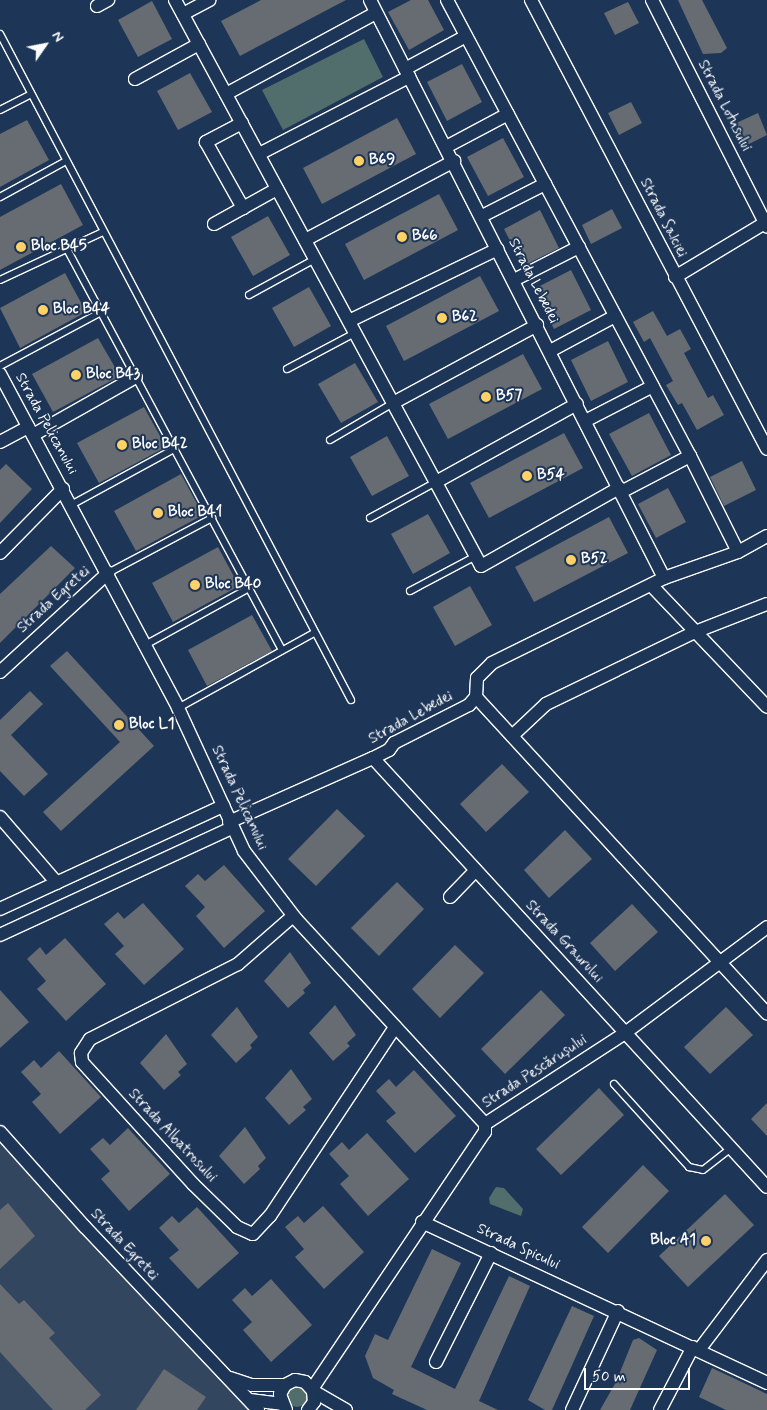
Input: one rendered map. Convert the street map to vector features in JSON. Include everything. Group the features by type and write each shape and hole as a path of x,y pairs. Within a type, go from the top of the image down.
{"street":[{"path":"175,0 481,566 620,490 690,456"},
{"path":"183,14 209,0"},
{"path":"447,0 690,456 738,552"},
{"name":"Strada Salciei","path":"531,0 767,450"},
{"name":"Strada Lotusului","path":"652,0 766,225"},
{"path":"226,94 375,4"},
{"name":"Strada Lebedei","path":"375,4 407,73 482,216 664,578"},
{"path":"259,154 407,73 466,36"},
{"path":"135,79 199,44"},
{"path":"446,147 508,114"},
{"path":"242,124 206,142 243,208"},
{"path":"305,240 454,161"},
{"path":"482,216 545,184"},
{"path":"214,224 277,189"},
{"path":"675,277 766,225"},
{"path":"514,280 578,247"},
{"path":"349,321 498,249"},
{"path":"550,351 615,316"},
{"path":"393,403 537,325"},
{"name":"Strada Pelicanului","path":"0,374 145,644 178,708 230,825 255,868 293,916 485,1124"},
{"path":"0,442 30,431 136,377"},
{"path":"585,421 653,386"},
{"path":"436,482 577,404"},
{"name":"Strada Pelicanului","path":"0,553 63,489"},
{"name":"Strada Lebedei","path":"0,935 389,750 394,743 469,705 476,697 477,678 492,663 664,578 738,552 767,536"},
{"name":"Strada Egretei","path":"0,672 108,573"},
{"path":"652,585 767,707"},
{"path":"512,736 546,704 695,632 767,604"},
{"path":"476,697 767,1014"},
{"name":"Strada Graurului","path":"373,758 767,1187"},
{"path":"0,910 223,806"},
{"path":"0,817 57,883"},
{"path":"450,897 476,870"},
{"name":"Strada Albatrosului","path":"293,916 238,964 90,1039 81,1053 82,1062 194,1184 237,1227 253,1234 270,1216 395,1027"},
{"name":"Strada Pescărușului","path":"422,1222 485,1132 485,1124 625,1033 720,964 767,927"},
{"name":"Strada Egretei","path":"0,1132 85,1227 254,1405 283,1408"},
{"path":"310,1410 314,1402 313,1390 318,1376 422,1222"},
{"name":"Strada Spicului","path":"422,1222 618,1310 767,1383"},
{"path":"436,1362 490,1253"},
{"path":"660,1410 696,1348 767,1260"},
{"path":"572,1410 618,1310"},
{"path":"228,1378 252,1385 285,1385 318,1376"},
{"path":"300,1380 340,1407"},
{"path":"283,1408 280,1394 285,1385"},
{"path":"310,1410 340,1407"}],"lane":[{"path":"0,34 351,700"},
{"path":"0,110 31,94"},
{"path":"0,197 66,161"},
{"path":"0,280 103,232"},
{"path":"67,249 282,650"},
{"path":"250,295 315,259"},
{"path":"0,366 101,312"},
{"path":"288,369 355,333"},
{"path":"330,440 393,403"},
{"path":"71,505 174,449"},
{"path":"370,518 436,482"},
{"path":"108,573 212,518"},
{"path":"410,591 476,556"},
{"path":"145,644 249,588"},
{"path":"178,708 314,633"},
{"path":"614,1084 689,1167 702,1170 731,1148"}],"shaded area":[{"path":"0,1134 259,1410 0,1410"}],"green space":[{"path":"364,39 383,77 283,130 262,90"},
{"path":"496,1187 504,1188 523,1209 521,1216 490,1204 489,1198"},
{"path":"293,1387 301,1387 307,1393 307,1401 301,1407 293,1407 287,1401 287,1393"}],"building":[{"path":"261,0 346,0 240,56 221,21"},
{"path":"411,0 428,0 444,30 409,50 388,12"},
{"path":"678,0 702,0 727,48 721,53 703,54"},
{"path":"152,1 172,39 138,57 118,20"},
{"path":"628,2 639,23 615,35 604,13"},
{"path":"462,64 482,102 447,121 427,82"},
{"path":"190,73 212,112 178,130 157,91"},
{"path":"631,102 642,123 619,135 608,113"},
{"path":"758,113 767,135 745,146 734,124"},
{"name":"B69","path":"397,118 416,154 322,204 303,168"},
{"path":"27,120 49,160 0,187 0,134"},
{"path":"503,138 524,177 488,196 467,157"},
{"name":"Bloc B45","path":"61,184 83,225 0,270 0,217"},
{"name":"B66","path":"439,194 458,230 364,280 345,244"},
{"path":"612,209 622,228 591,244 582,225"},
{"path":"540,210 559,248 523,266 504,229"},
{"path":"268,216 290,255 253,276 231,237"},
{"path":"571,270 591,310 554,329 534,289"},
{"name":"Bloc B44","path":"65,273 86,312 20,348 0,308"},
{"name":"B62","path":"480,276 499,311 404,361 386,326"},
{"path":"309,287 331,326 294,347 272,308"},
{"path":"653,311 667,336 680,329 691,349 684,353 708,398 713,395 724,415 697,430 682,403 678,405 666,385 673,381 650,338 644,342 633,322"},
{"name":"Bloc B43","path":"98,338 120,376 53,412 32,374"},
{"path":"608,341 628,382 591,401 571,360"},
{"name":"B57","path":"523,354 542,389 448,439 429,404"},
{"path":"355,363 378,402 341,423 318,384"},
{"name":"Bloc B42","path":"144,407 166,447 99,483 77,443"},
{"path":"649,413 671,455 632,476 609,434"},
{"name":"B54","path":"564,433 583,468 489,518 470,483"},
{"path":"387,436 409,476 372,496 350,457"},
{"path":"742,461 756,490 724,506 710,477"},
{"path":"6,464 32,489 0,523 0,470"},
{"name":"Bloc B41","path":"181,474 203,515 136,551 114,511"},
{"path":"668,488 686,522 656,538 638,504"},
{"path":"428,514 450,553 413,574 391,534"},
{"name":"B52","path":"609,517 628,553 534,602 515,567"},
{"path":"51,546 75,568 0,643 0,594"},
{"name":"Bloc B40","path":"218,547 239,586 173,622 152,583"},
{"path":"470,586 492,625 455,646 433,607"},
{"path":"252,615 272,651 207,686 188,650"},
{"name":"Bloc L1","path":"67,651 154,746 61,831 43,812 120,742 50,666"},
{"path":"30,691 43,704 11,735 48,774 24,796 0,771 0,720"},
{"path":"502,764 529,792 486,832 460,804"},
{"path":"337,809 365,836 316,886 288,859"},
{"path":"565,830 592,859 549,898 524,870"},
{"path":"224,865 265,911 224,948 196,916 205,907 185,886 198,874 205,881"},
{"path":"397,882 424,909 379,956 351,928"},
{"path":"143,903 184,949 144,985 115,954 124,946 104,924 118,912 124,919"},
{"path":"632,904 658,932 615,971 590,943"},
{"path":"65,938 106,984 66,1021 37,989 46,981 27,959 40,947 46,955"},
{"path":"455,945 484,973 440,1018 412,989"},
{"path":"290,952 311,983 303,990 305,993 288,1008 264,981"},
{"path":"0,990 29,1022 0,1048"},
{"path":"541,990 565,1015 505,1074 481,1049"},
{"path":"335,1005 356,1035 347,1043 350,1046 333,1061 309,1033"},
{"path":"237,1007 258,1037 250,1045 252,1048 236,1063 211,1035"},
{"path":"726,1007 753,1035 710,1074 684,1047"},
{"path":"166,1034 187,1064 178,1072 181,1075 164,1090 140,1063"},
{"path":"59,1051 101,1097 60,1134 32,1102 41,1094 21,1072 34,1060 41,1068"},
{"path":"291,1069 312,1099 303,1107 306,1110 289,1125 265,1098"},
{"path":"414,1070 456,1116 415,1153 386,1121 396,1113 376,1091 389,1079 396,1087"},
{"path":"599,1088 624,1115 561,1175 536,1149"},
{"path":"767,1103 767,1136 751,1119"},
{"path":"245,1127 266,1158 258,1166 260,1169 244,1184 219,1156"},
{"path":"128,1128 170,1174 129,1211 101,1179 110,1171 90,1149 103,1138 110,1145"},
{"path":"367,1133 409,1179 368,1216 340,1184 349,1176 329,1154 342,1142 349,1150"},
{"path":"643,1165 669,1191 608,1253 582,1227"},
{"name":"Bloc A1","path":"725,1194 754,1225 688,1287 659,1256"},
{"path":"8,1203 35,1236 0,1269 0,1210"},
{"path":"323,1206 364,1252 324,1289 295,1257 304,1249 285,1227 298,1216 304,1223"},
{"path":"197,1207 239,1253 198,1289 169,1258 179,1250 159,1228 172,1216 179,1223"},
{"path":"432,1249 461,1263 411,1367 455,1389 509,1276 530,1286 479,1401 498,1410 427,1410 392,1394 394,1390 373,1378 365,1356 375,1334 388,1340"},
{"path":"271,1279 312,1325 271,1362 243,1330 252,1322 232,1300 245,1288 252,1296"},
{"path":"0,1284 19,1304 24,1300 55,1333 49,1338 101,1395 85,1410 53,1410 0,1352"},
{"path":"572,1306 594,1316 552,1410 545,1410 528,1400"},
{"path":"639,1338 657,1350 630,1410 600,1410 616,1382 633,1340"},
{"path":"712,1368 767,1394 767,1410 726,1410 699,1397"},
{"path":"164,1369 206,1397 197,1410 136,1410"}],"place":[{"name":"B69","path":"359,161"},
{"name":"B66","path":"402,237"},
{"name":"Bloc B45","path":"21,247"},
{"name":"Bloc B44","path":"43,310"},
{"name":"B62","path":"442,318"},
{"name":"Bloc B43","path":"76,375"},
{"name":"B57","path":"486,397"},
{"name":"Bloc B42","path":"122,445"},
{"name":"B54","path":"527,476"},
{"name":"Bloc B41","path":"158,513"},
{"name":"B52","path":"571,560"},
{"name":"Bloc B40","path":"195,585"},
{"name":"Bloc L1","path":"119,725"},
{"name":"Bloc A1","path":"706,1241"}]}
